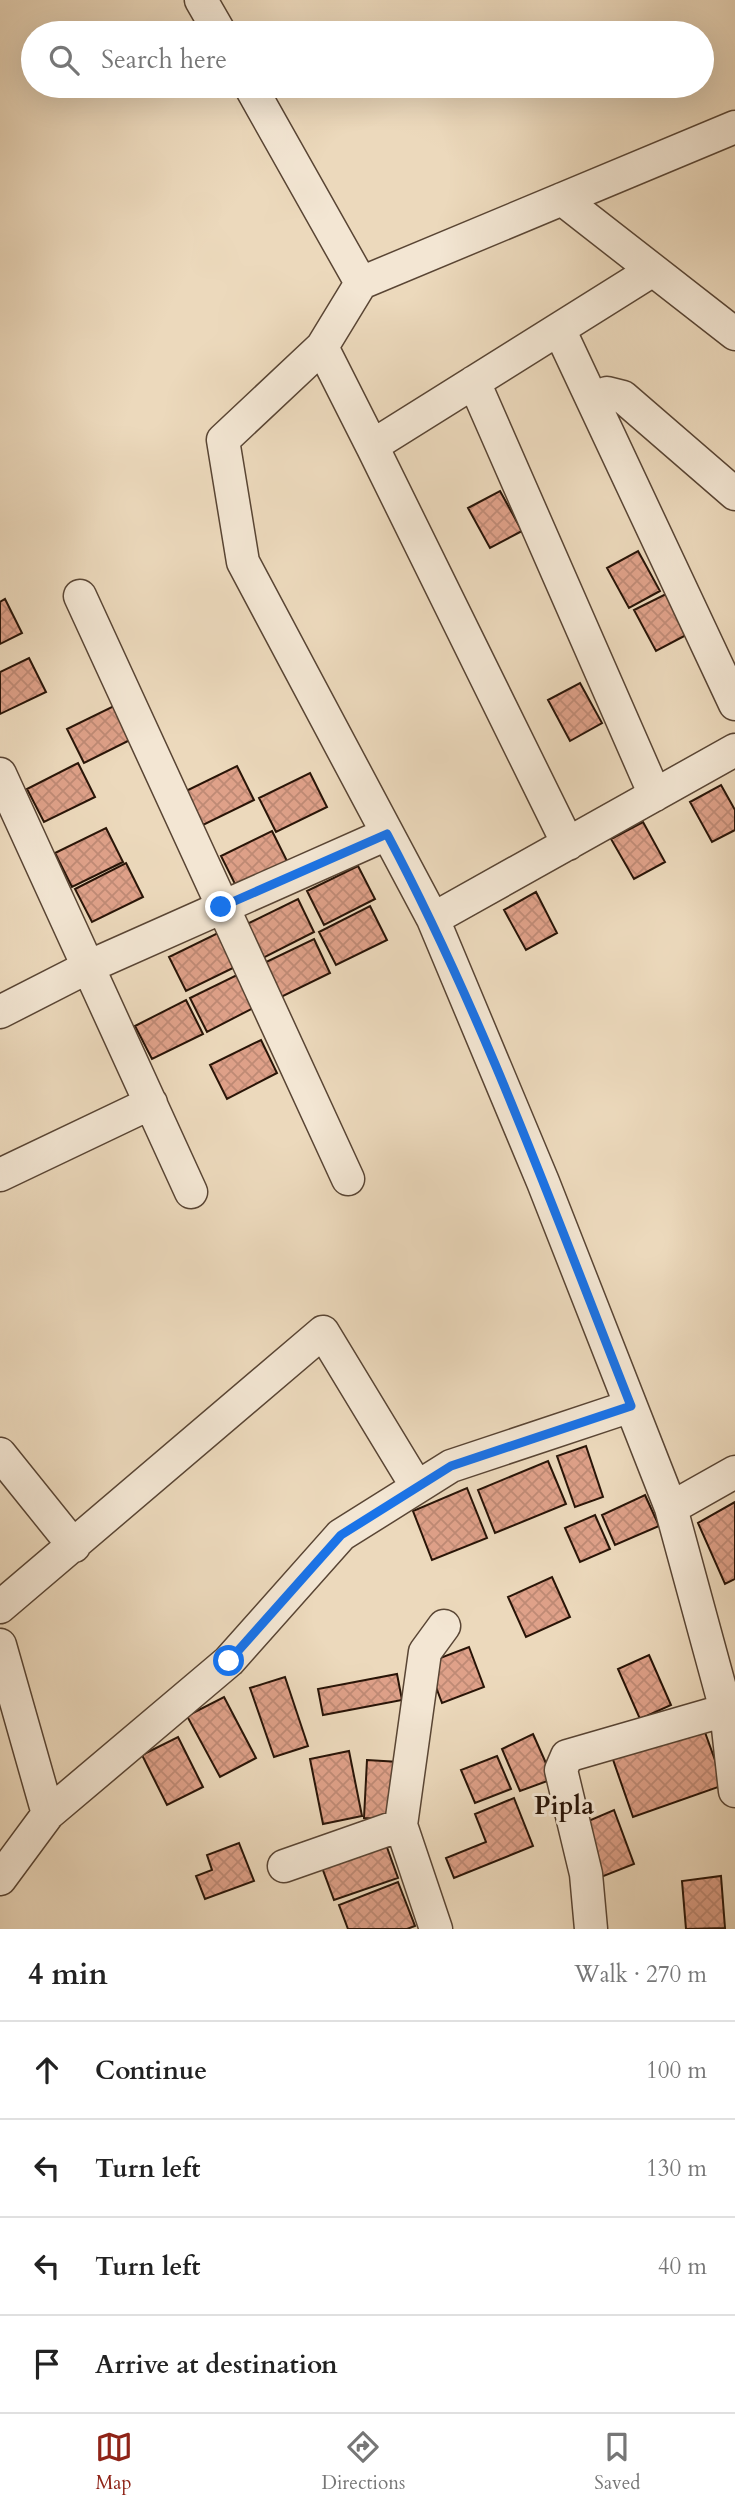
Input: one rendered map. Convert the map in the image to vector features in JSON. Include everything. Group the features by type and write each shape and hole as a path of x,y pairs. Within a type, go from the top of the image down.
{"street":[{"path":"201,0 213,21"},
{"path":"257,98 360,283"},
{"path":"735,127 360,283 322,347 223,440 243,562 433,919 543,1182 671,1508 726,1710 735,1791"},
{"path":"562,199 735,334"},
{"path":"372,446 653,270"},
{"path":"559,329 735,704"},
{"path":"322,347 568,844"},
{"path":"474,382 655,795"},
{"path":"592,398 607,393 623,397 735,494"},
{"path":"80,596 348,1179"},
{"path":"433,919 735,750"},
{"path":"0,774 191,1192"},
{"path":"0,1012 90,966 387,834"},
{"path":"0,1175 151,1103"},
{"path":"0,1607 323,1332 417,1487"},
{"path":"0,1879 48,1814 229,1661 341,1535 451,1466 631,1406"},
{"path":"0,1454 74,1546"},
{"path":"671,1508 735,1472"},
{"path":"436,1929 401,1825 425,1652 443,1626"},
{"path":"0,1645 10,1725 48,1814"},
{"path":"591,1929 586,1874 561,1770 567,1756 726,1710"},
{"path":"284,1866 401,1825"}],"building":[{"path":"500,491 522,531 490,548 468,508"},
{"path":"638,551 660,591 629,608 607,568"},
{"path":"666,594 688,634 656,651 634,610"},
{"path":"5,599 22,633 0,644 0,602"},
{"path":"29,658 46,692 0,714 0,672"},
{"path":"580,683 602,723 570,741 548,700"},
{"path":"118,704 134,738 84,763 67,729"},
{"path":"78,763 95,797 44,822 27,789"},
{"path":"237,766 254,800 203,825 186,791"},
{"path":"310,773 327,807 276,832 259,798"},
{"path":"721,785 735,810 735,830 712,842 690,802"},
{"path":"643,822 665,862 634,879 611,839"},
{"path":"106,828 123,862 72,887 55,853"},
{"path":"272,831 289,865 238,890 221,856"},
{"path":"126,863 143,897 92,922 75,889"},
{"path":"358,866 375,899 324,925 307,891"},
{"path":"536,892 557,933 526,950 504,910"},
{"path":"298,899 314,932 263,958 247,924"},
{"path":"370,906 387,940 336,965 319,932"},
{"path":"220,932 237,966 186,991 169,957"},
{"path":"314,939 330,973 279,998 262,964"},
{"path":"241,973 257,1006 207,1032 190,998"},
{"path":"186,1000 203,1034 152,1059 135,1026"},
{"path":"261,1040 277,1073 227,1099 210,1065"},
{"path":"586,1446 603,1497 575,1507 557,1456"},
{"path":"548,1461 566,1504 495,1533 478,1490"},
{"path":"467,1488 487,1538 432,1560 413,1511"},
{"path":"645,1495 659,1526 615,1545 602,1515"},
{"path":"735,1502 735,1579 725,1584 698,1523"},
{"path":"595,1515 610,1549 580,1562 565,1528"},
{"path":"552,1577 570,1617 526,1637 508,1597"},
{"path":"469,1647 484,1687 442,1703 427,1663"},
{"path":"649,1655 671,1705 640,1719 618,1669"},
{"path":"397,1674 402,1700 323,1715 318,1689"},
{"path":"285,1677 308,1746 274,1757 250,1688"},
{"path":"224,1697 256,1758 220,1777 187,1716"},
{"path":"702,1724 724,1785 633,1817 611,1754"},
{"path":"533,1734 553,1779 520,1791 502,1749"},
{"path":"178,1737 203,1787 167,1805 142,1755"},
{"path":"349,1751 362,1816 323,1824 310,1759"},
{"path":"497,1756 511,1789 475,1803 461,1770"},
{"path":"367,1760 399,1762 395,1820 364,1818"},
{"path":"514,1798 533,1846 454,1878 446,1858 486,1842 475,1814"},
{"path":"614,1810 634,1864 596,1879 579,1825"},
{"path":"384,1839 398,1878 334,1900 320,1862"},
{"path":"239,1843 254,1881 205,1899 196,1876 212,1870 207,1855"},
{"path":"721,1876 725,1928 686,1929 682,1881"},
{"path":"398,1882 415,1926 407,1929 348,1929 339,1905"}],"district":[{"name":"Pipla","path":"564,1805"}],"route":[{"path":"221,907 387,834 433,919 543,1182 631,1406 451,1466 341,1535 229,1661"}]}
